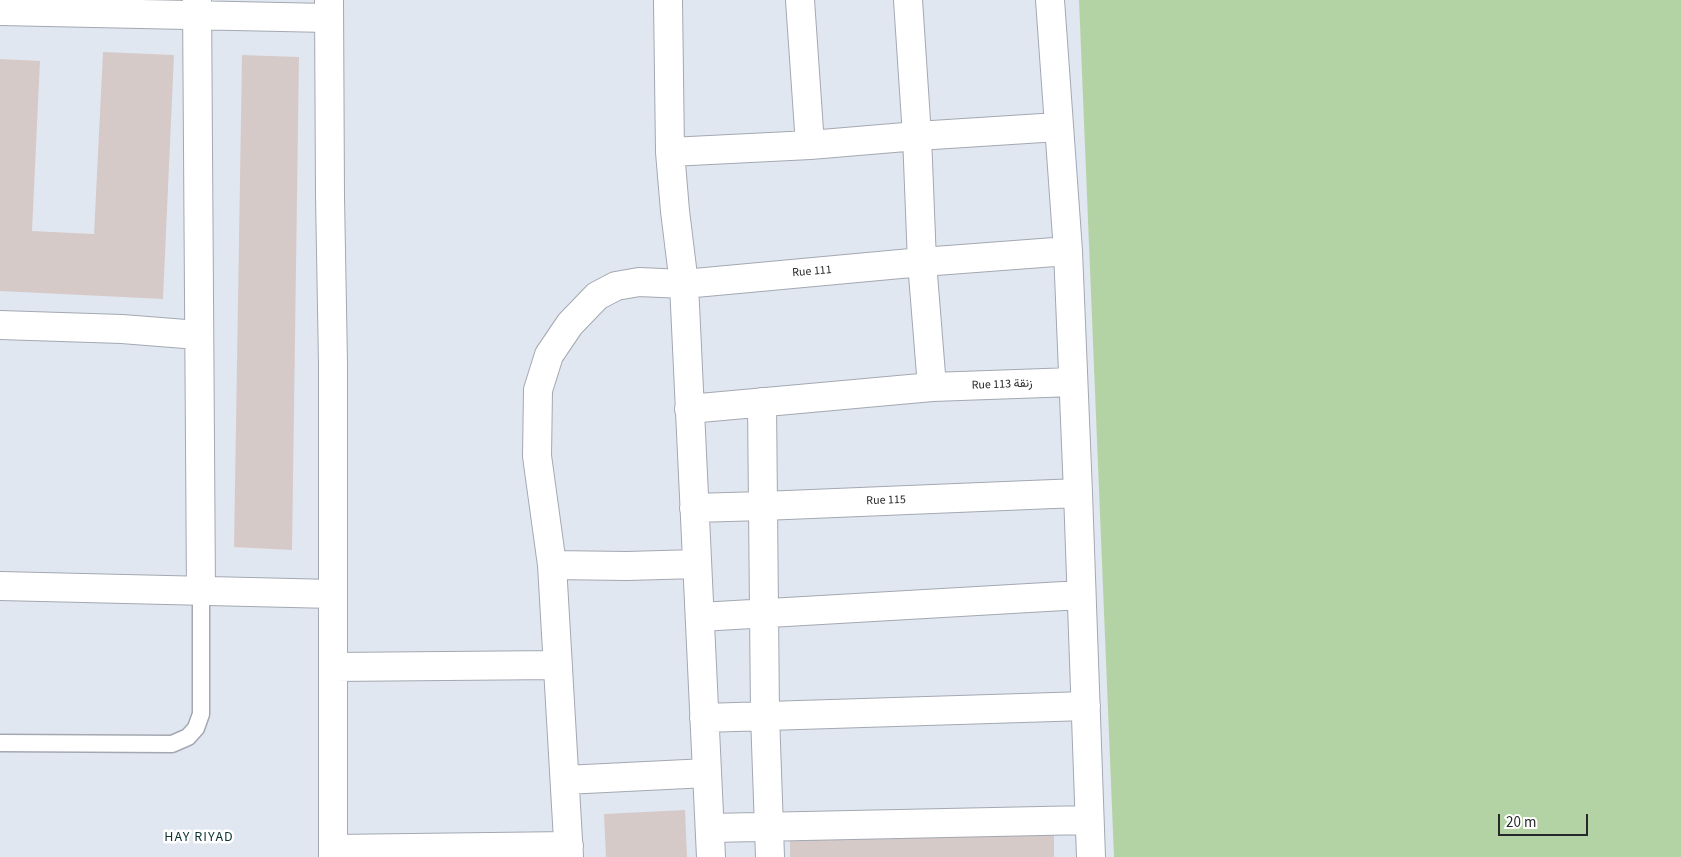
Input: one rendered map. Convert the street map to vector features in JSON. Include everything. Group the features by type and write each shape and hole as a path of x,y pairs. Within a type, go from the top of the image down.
{"street":[{"path":"668,0 670,152 684,284 711,857"},
{"path":"800,0 810,145"},
{"path":"908,0 917,136 922,262 932,387"},
{"path":"1050,0 1068,251 1090,857"},
{"path":"197,8 201,591"},
{"path":"0,11 197,8 328,9 333,364 333,853 569,852"},
{"path":"670,152 810,145 1058,127"},
{"name":"Rue 111","path":"569,852 552,565 537,456 538,390 549,355 570,324 597,296 616,286 639,282 684,284 922,262 1068,251"},
{"path":"0,325 122,329 198,335"},
{"name":"Rue 113 زنقة","path":"689,409 932,387 1072,382"},
{"path":"762,402 765,715 770,857"},
{"name":"Rue 115","path":"694,508 1078,493"},
{"path":"552,565 627,566 697,564"},
{"path":"0,586 333,594"},
{"path":"700,617 1081,594"},
{"path":"333,667 558,665"},
{"path":"704,718 1086,706"},
{"path":"565,780 707,773"},
{"path":"710,828 1088,820"}],"lane":[{"path":"0,743 172,744 188,737 196,728 200,714 201,591"}],"green space":[{"path":"1079,0 1681,0 1681,857 1114,857"}],"building":[{"path":"103,52 174,55 163,299 0,291 0,59 40,61 32,231 94,234"},
{"path":"242,55 299,57 292,550 234,547"},
{"path":"685,810 687,857 606,857 604,814"},
{"path":"1054,832 1054,857 790,857 790,838"}],"district":[{"name":"HAY RIYAD","path":"199,838"}]}
